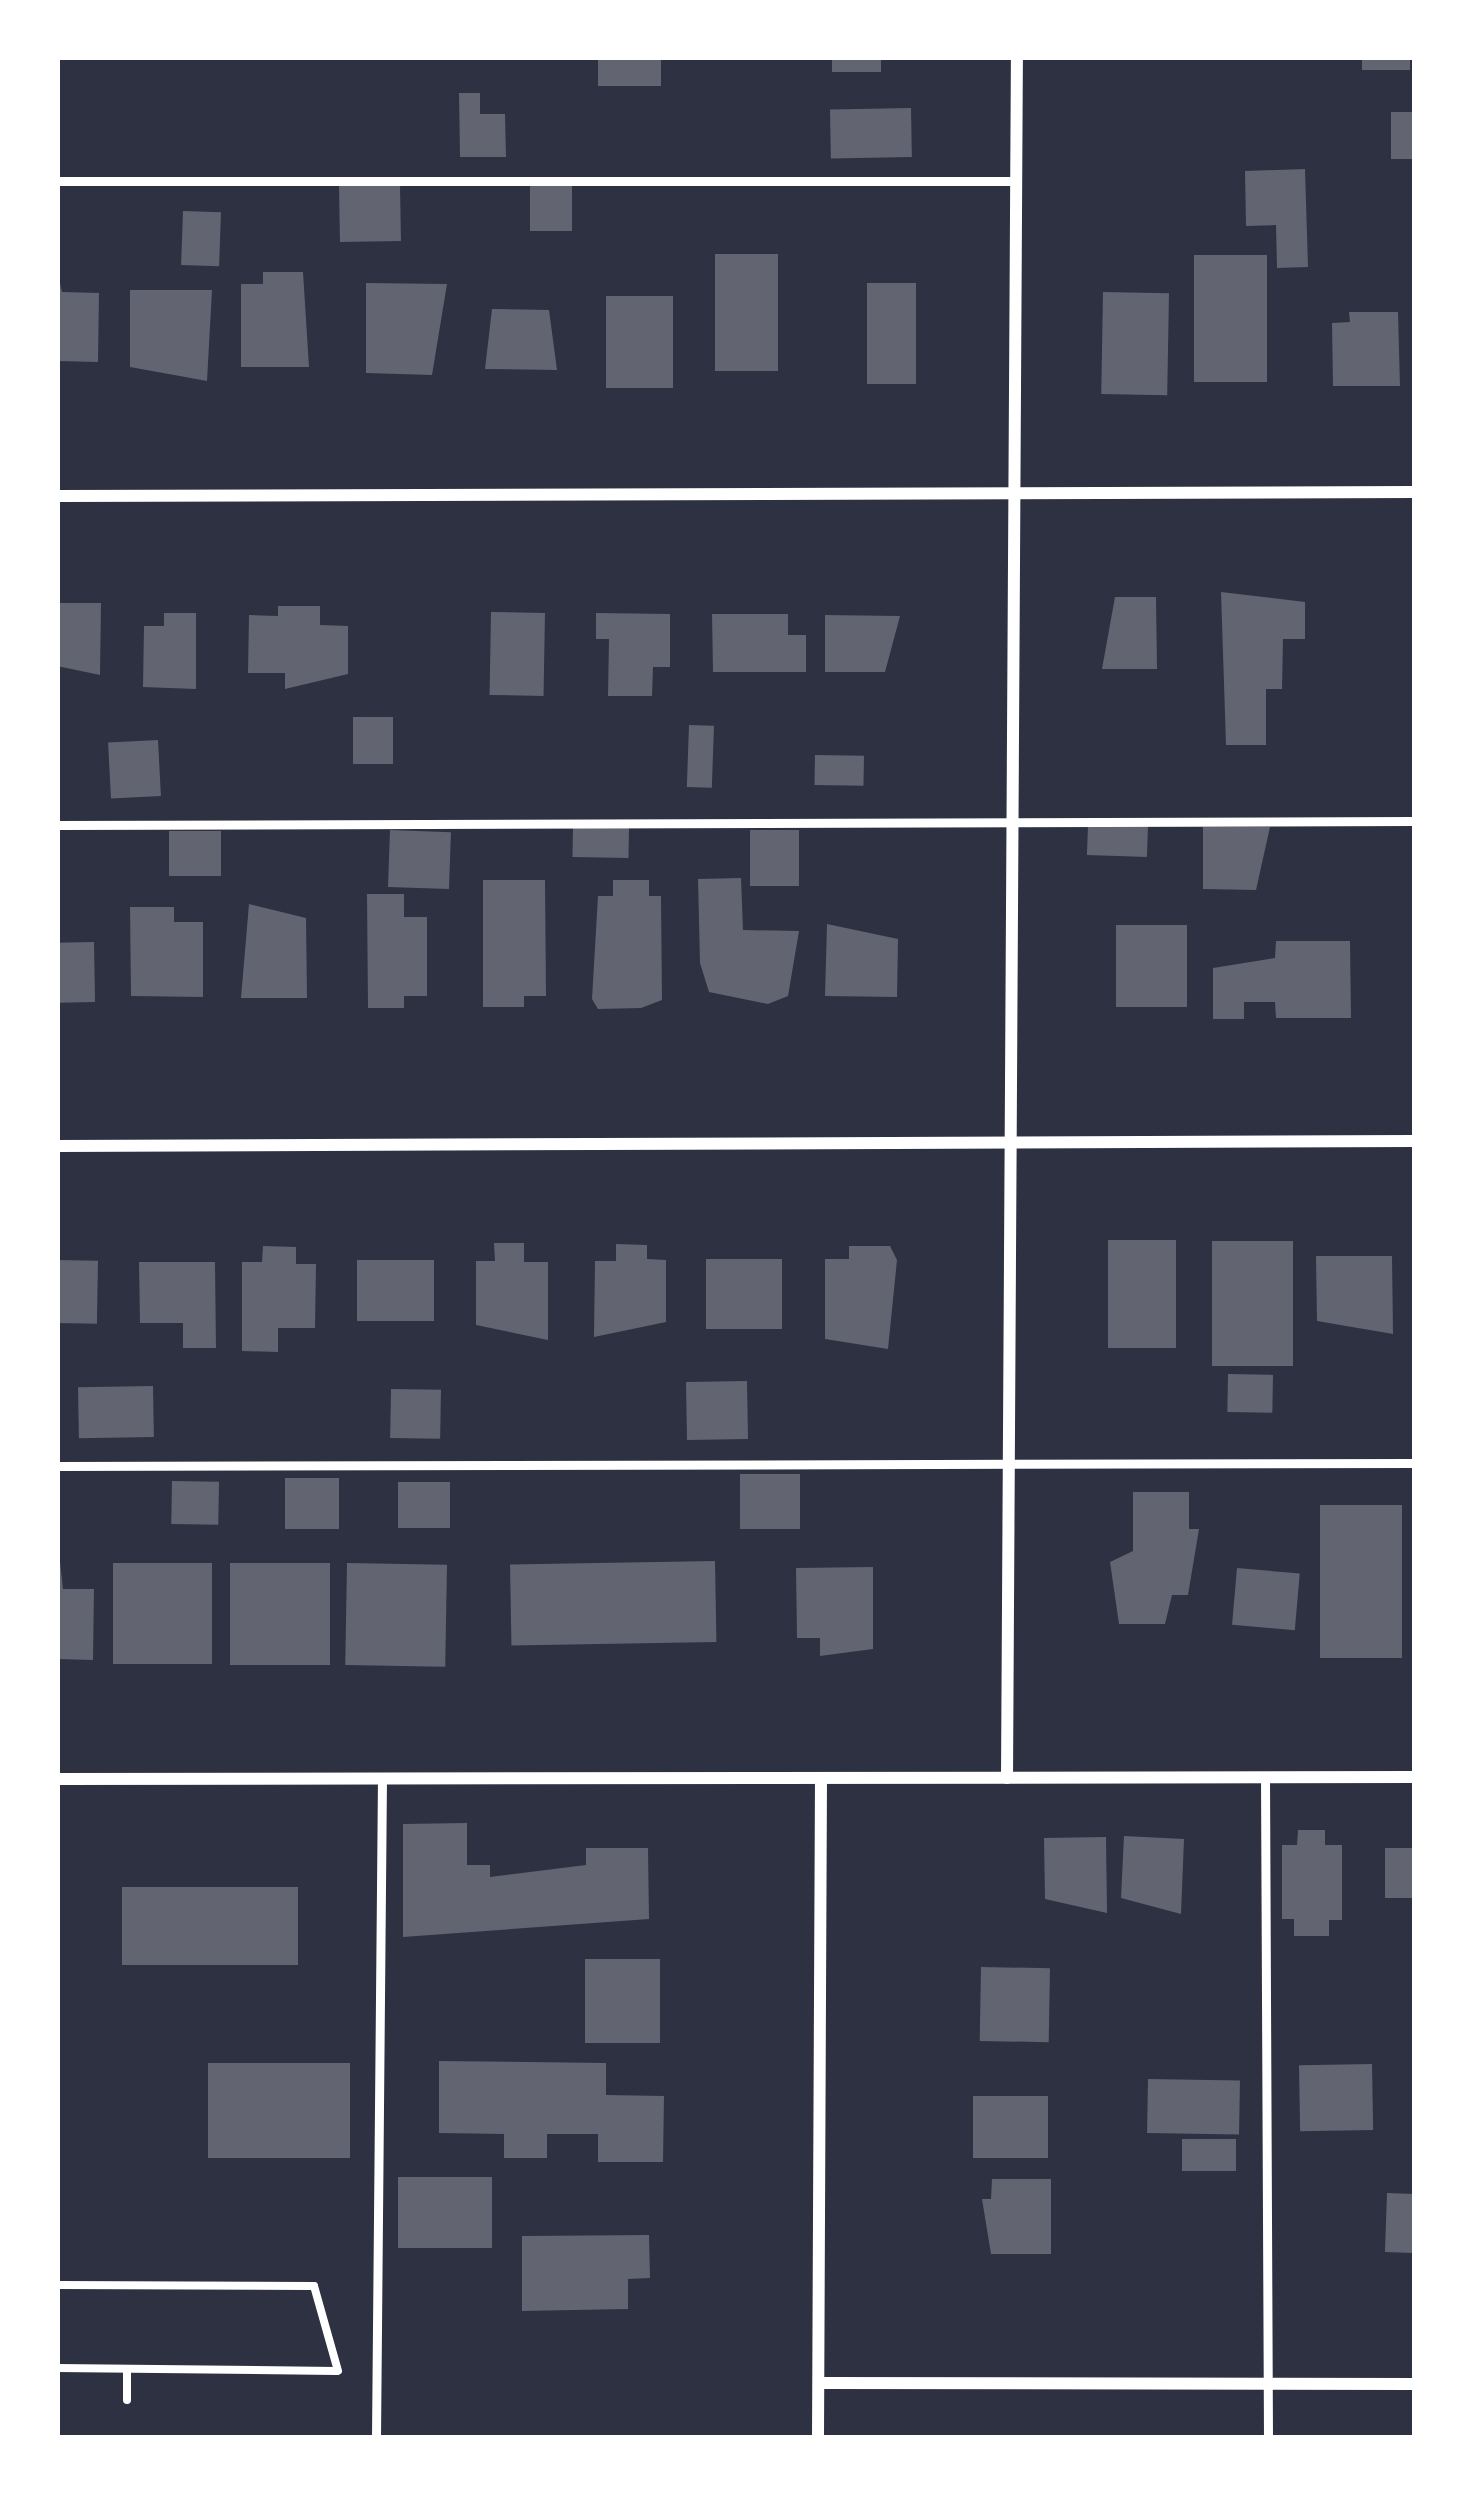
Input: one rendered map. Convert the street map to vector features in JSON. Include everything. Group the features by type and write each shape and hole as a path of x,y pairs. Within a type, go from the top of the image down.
{"street":[{"path":"1007,1778 1010,492 1017,57"},
{"path":"57,496 1415,492"},
{"path":"57,1146 1415,1141"},
{"path":"57,1779 1415,1777"},
{"path":"818,2438 821,1778"},
{"path":"819,2383 1415,2384"}],"lane":[{"path":"57,181 1015,181"},
{"path":"57,825 1415,821"},
{"path":"57,1466 1415,1463"},
{"path":"1265,1777 1268,2438"},
{"path":"376,2438 382,1779"}],"path":[{"path":"57,2285 314,2286 338,2371"},
{"path":"57,2368 376,2371"},
{"path":"127,2369 127,2400"}],"building":[{"path":"598,57 661,57 661,86 598,86"},
{"path":"832,57 881,57 881,72 832,72"},
{"path":"1362,57 1410,57 1410,70 1362,70"},
{"path":"459,93 480,93 480,114 505,114 506,157 460,157"},
{"path":"911,108 912,157 831,158 830,109"},
{"path":"1391,112 1415,112 1415,159 1391,159"},
{"path":"1305,169 1308,267 1277,268 1276,225 1246,226 1245,171"},
{"path":"400,185 401,241 340,242 339,186"},
{"path":"530,185 572,185 572,231 530,231"},
{"path":"183,211 221,212 219,266 181,265"},
{"path":"715,254 778,254 778,371 715,371"},
{"path":"1194,255 1267,255 1267,382 1194,382"},
{"path":"57,271 62,292 99,293 98,362 57,361"},
{"path":"263,272 303,272 309,367 241,367 241,284 263,284"},
{"path":"366,283 447,284 432,375 366,373"},
{"path":"867,283 916,283 916,384 867,384"},
{"path":"130,290 212,290 207,381 130,367"},
{"path":"1103,292 1169,293 1167,395 1101,394"},
{"path":"606,296 673,296 673,388 606,388"},
{"path":"492,309 549,310 557,370 485,369"},
{"path":"1349,312 1398,312 1400,386 1333,386 1332,323 1350,322"},
{"path":"1221,592 1305,602 1305,639 1283,639 1282,689 1266,689 1266,745 1226,745"},
{"path":"1115,597 1156,597 1157,669 1102,669"},
{"path":"57,603 101,603 100,675 57,666"},
{"path":"278,606 320,606 320,625 348,626 348,674 285,689 285,673 248,673 249,615 278,616"},
{"path":"491,612 545,613 544,696 490,695"},
{"path":"164,613 196,613 196,689 143,687 144,626 164,626"},
{"path":"596,613 670,614 670,667 653,667 652,696 608,696 609,639 596,639"},
{"path":"712,614 788,614 788,635 806,635 806,672 713,672"},
{"path":"825,615 900,616 885,672 825,672"},
{"path":"353,717 393,717 393,764 353,764"},
{"path":"689,725 714,726 712,788 687,787"},
{"path":"158,740 161,796 111,799 108,743"},
{"path":"815,755 864,756 863,786 814,785"},
{"path":"1088,825 1148,827 1147,857 1087,855"},
{"path":"573,827 629,828 628,858 572,857"},
{"path":"1203,827 1270,827 1256,890 1203,889"},
{"path":"390,830 451,832 449,889 388,887"},
{"path":"750,830 799,830 799,886 750,886"},
{"path":"169,831 221,831 221,876 169,876"},
{"path":"741,878 743,930 799,931 788,996 768,1004 709,992 700,963 698,879"},
{"path":"483,880 545,880 546,996 524,996 524,1007 483,1007"},
{"path":"613,880 649,880 649,896 661,896 662,1000 641,1008 598,1009 592,999 598,896 613,896"},
{"path":"367,894 404,894 404,917 427,917 427,996 404,996 404,1008 368,1008"},
{"path":"249,904 306,918 307,998 241,998"},
{"path":"130,907 174,907 174,922 203,922 203,997 131,996"},
{"path":"827,924 898,939 897,997 825,996"},
{"path":"1116,925 1187,925 1187,1007 1116,1007"},
{"path":"1276,941 1350,941 1351,1018 1276,1018 1275,1002 1244,1002 1244,1019 1213,1019 1213,968 1275,958"},
{"path":"94,942 95,1002 58,1003 57,943"},
{"path":"1108,1240 1176,1240 1176,1348 1108,1348"},
{"path":"1212,1241 1293,1241 1293,1366 1212,1366"},
{"path":"494,1243 524,1243 524,1262 548,1262 548,1340 476,1325 476,1261 495,1261"},
{"path":"616,1244 647,1245 647,1259 666,1260 666,1322 594,1337 595,1261 616,1261"},
{"path":"263,1246 296,1247 296,1264 316,1264 315,1328 278,1328 278,1352 242,1351 242,1262 262,1262"},
{"path":"849,1246 890,1246 897,1260 888,1349 825,1339 825,1259 849,1259"},
{"path":"1316,1256 1392,1256 1393,1334 1317,1321"},
{"path":"706,1259 782,1259 782,1329 706,1329"},
{"path":"57,1260 98,1261 97,1324 57,1323"},
{"path":"357,1260 434,1260 434,1321 357,1321"},
{"path":"139,1262 215,1262 216,1348 183,1348 183,1323 140,1323"},
{"path":"1228,1374 1273,1375 1272,1413 1227,1412"},
{"path":"747,1381 748,1439 687,1440 686,1382"},
{"path":"153,1386 154,1437 79,1438 78,1387"},
{"path":"391,1389 441,1390 440,1439 390,1438"},
{"path":"740,1474 800,1474 800,1529 740,1529"},
{"path":"285,1478 339,1478 339,1529 285,1529"},
{"path":"172,1481 219,1482 218,1525 171,1524"},
{"path":"398,1482 450,1482 450,1528 398,1528"},
{"path":"1133,1492 1189,1492 1189,1529 1199,1529 1188,1595 1172,1595 1165,1624 1119,1624 1110,1562 1133,1551"},
{"path":"1320,1505 1402,1505 1402,1658 1320,1658"},
{"path":"57,1534 63,1589 94,1589 93,1660 57,1659"},
{"path":"715,1561 716,1642 511,1646 510,1565"},
{"path":"113,1563 212,1563 212,1664 113,1664"},
{"path":"230,1563 330,1563 330,1665 230,1665"},
{"path":"347,1563 447,1565 445,1667 345,1665"},
{"path":"873,1567 873,1649 820,1656 820,1638 797,1638 796,1568"},
{"path":"1237,1568 1300,1573 1295,1630 1232,1625"},
{"path":"467,1823 467,1865 490,1865 490,1877 586,1865 586,1848 648,1848 649,1919 403,1937 403,1824"},
{"path":"1298,1830 1325,1830 1325,1845 1342,1845 1342,1920 1329,1920 1329,1936 1294,1936 1294,1919 1282,1919 1282,1845 1297,1845"},
{"path":"1124,1836 1184,1839 1181,1914 1121,1898"},
{"path":"1106,1837 1107,1913 1045,1899 1044,1838"},
{"path":"1385,1848 1415,1848 1415,1898 1385,1898"},
{"path":"122,1887 298,1887 298,1965 122,1965"},
{"path":"585,1959 660,1959 660,2043 585,2043"},
{"path":"981,1967 1050,1968 1049,2042 980,2041"},
{"path":"439,2061 606,2063 606,2095 664,2096 663,2162 598,2162 598,2134 547,2134 547,2158 504,2158 504,2134 439,2133"},
{"path":"208,2063 350,2063 350,2158 208,2158"},
{"path":"1372,2064 1373,2130 1300,2131 1299,2065"},
{"path":"1148,2079 1240,2081 1239,2135 1147,2133"},
{"path":"973,2096 1048,2096 1048,2158 973,2158"},
{"path":"1182,2139 1236,2139 1236,2171 1182,2171"},
{"path":"398,2177 492,2177 492,2248 398,2248"},
{"path":"992,2179 1051,2179 1051,2254 991,2254 982,2199 991,2199"},
{"path":"1387,2193 1415,2194 1413,2253 1385,2252"},
{"path":"649,2235 650,2278 628,2279 628,2309 522,2311 522,2236"}]}
